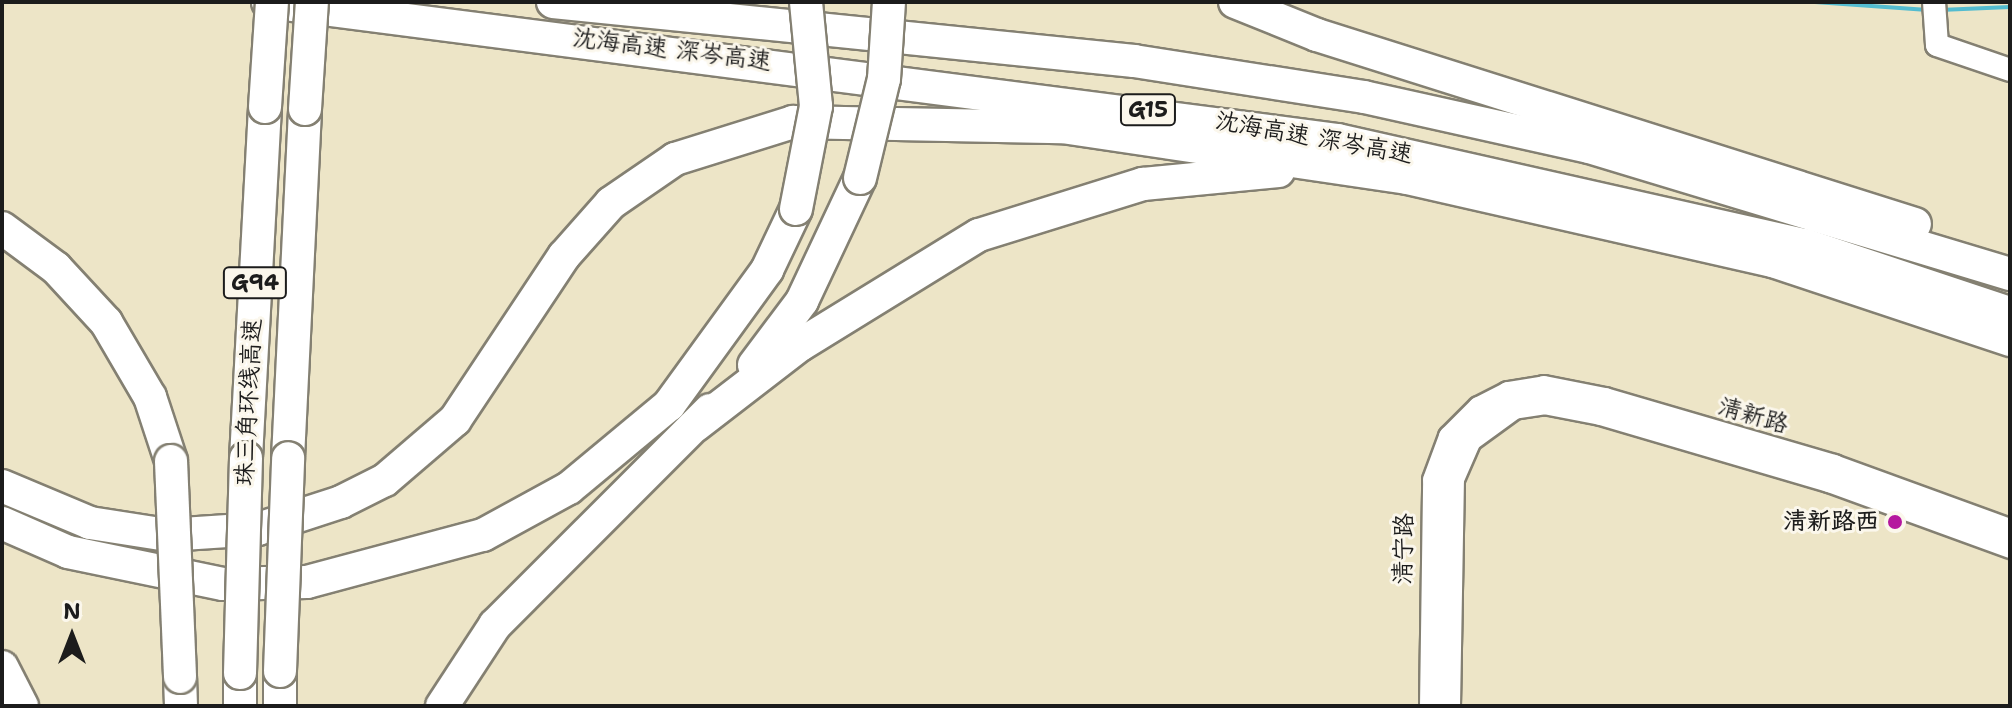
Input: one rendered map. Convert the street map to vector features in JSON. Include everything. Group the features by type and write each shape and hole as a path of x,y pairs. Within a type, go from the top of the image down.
{"highway":[{"name":"珠三角环线高速","path":"240,706 246,458 270,2"},
{"name":"沈海高速 深岑高速","path":"270,2 1338,140 1805,245 2010,313"},
{"name":"珠三角环线高速","path":"280,706 288,458 312,2"},
{"name":"沈海高速 深岑高速","path":"553,2 1134,61 1364,97 1589,147 2010,274"},
{"path":"2,523 68,552 223,584 307,582 483,535 569,488 669,405 767,270 796,209 816,106 806,2"},
{"path":"442,706 495,625 769,349 802,301 860,178 884,79 889,2"},
{"path":"1218,2 1246,8 1757,170 2010,264"},
{"path":"2,486 90,523 167,535 258,529 341,502 385,480 455,420 564,256 611,203 675,159 753,129 873,118 1062,127 1407,178 1773,261 2010,340"},
{"path":"696,425 901,278 979,235 1064,204 1252,171 1407,178"},
{"path":"2,228 56,268 106,322 150,397 171,461 181,691"},
{"path":"2,667 22,706"}],"street":[{"path":"1935,11 1937,45 2010,70"},
{"name":"清新路","path":"1482,417 1526,388 1569,389 1834,466 2010,530"},
{"name":"清新路","path":"1482,417 1514,408 1566,405 1829,481 2010,547"},
{"name":"清宁路","path":"1431,706 1434,480 1450,437 1482,417"},
{"name":"清宁路","path":"1449,706 1448,512 1461,458 1482,417"}],"waterway":[{"path":"1815,2 1928,10"},
{"path":"1940,10 2010,7"}],"place":[{"name":"清新路西","path":"1895,522"}]}
